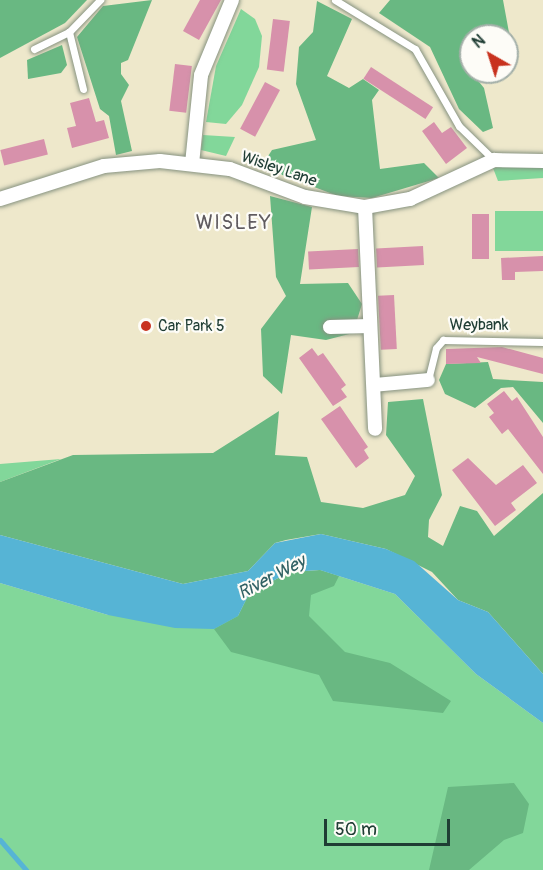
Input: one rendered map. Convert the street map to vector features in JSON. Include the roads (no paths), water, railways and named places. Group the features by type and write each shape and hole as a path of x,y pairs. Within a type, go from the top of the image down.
{"street":[{"path":"192,164 201,75 214,34 232,0"},
{"name":"Wisley Lane","path":"0,199 119,163 192,164 230,169 305,197 365,207 410,199 494,160 543,161"},
{"path":"365,207 375,429"},
{"path":"330,327 370,326"},
{"name":"Weybank","path":"374,385 428,380"}],"lane":[{"path":"34,49 69,32 100,0"},
{"path":"335,0 415,50 459,126 494,160"},
{"path":"69,32 83,88"},
{"name":"Weybank","path":"428,380 436,348 443,340 543,342"}],"water":[{"name":"River Wey","path":"321,534 386,549 414,561 458,600 488,612 543,674 543,723 476,674 395,594 320,570 289,572 249,594 238,616 214,629 175,628 108,615 0,583 0,535 183,584 248,571 275,543"}],"waterway":[{"path":"0,840 26,870"}],"place":[{"name":"Car Park 5","path":"146,326"}],"district":[{"name":"WISLEY","path":"234,222"}]}
